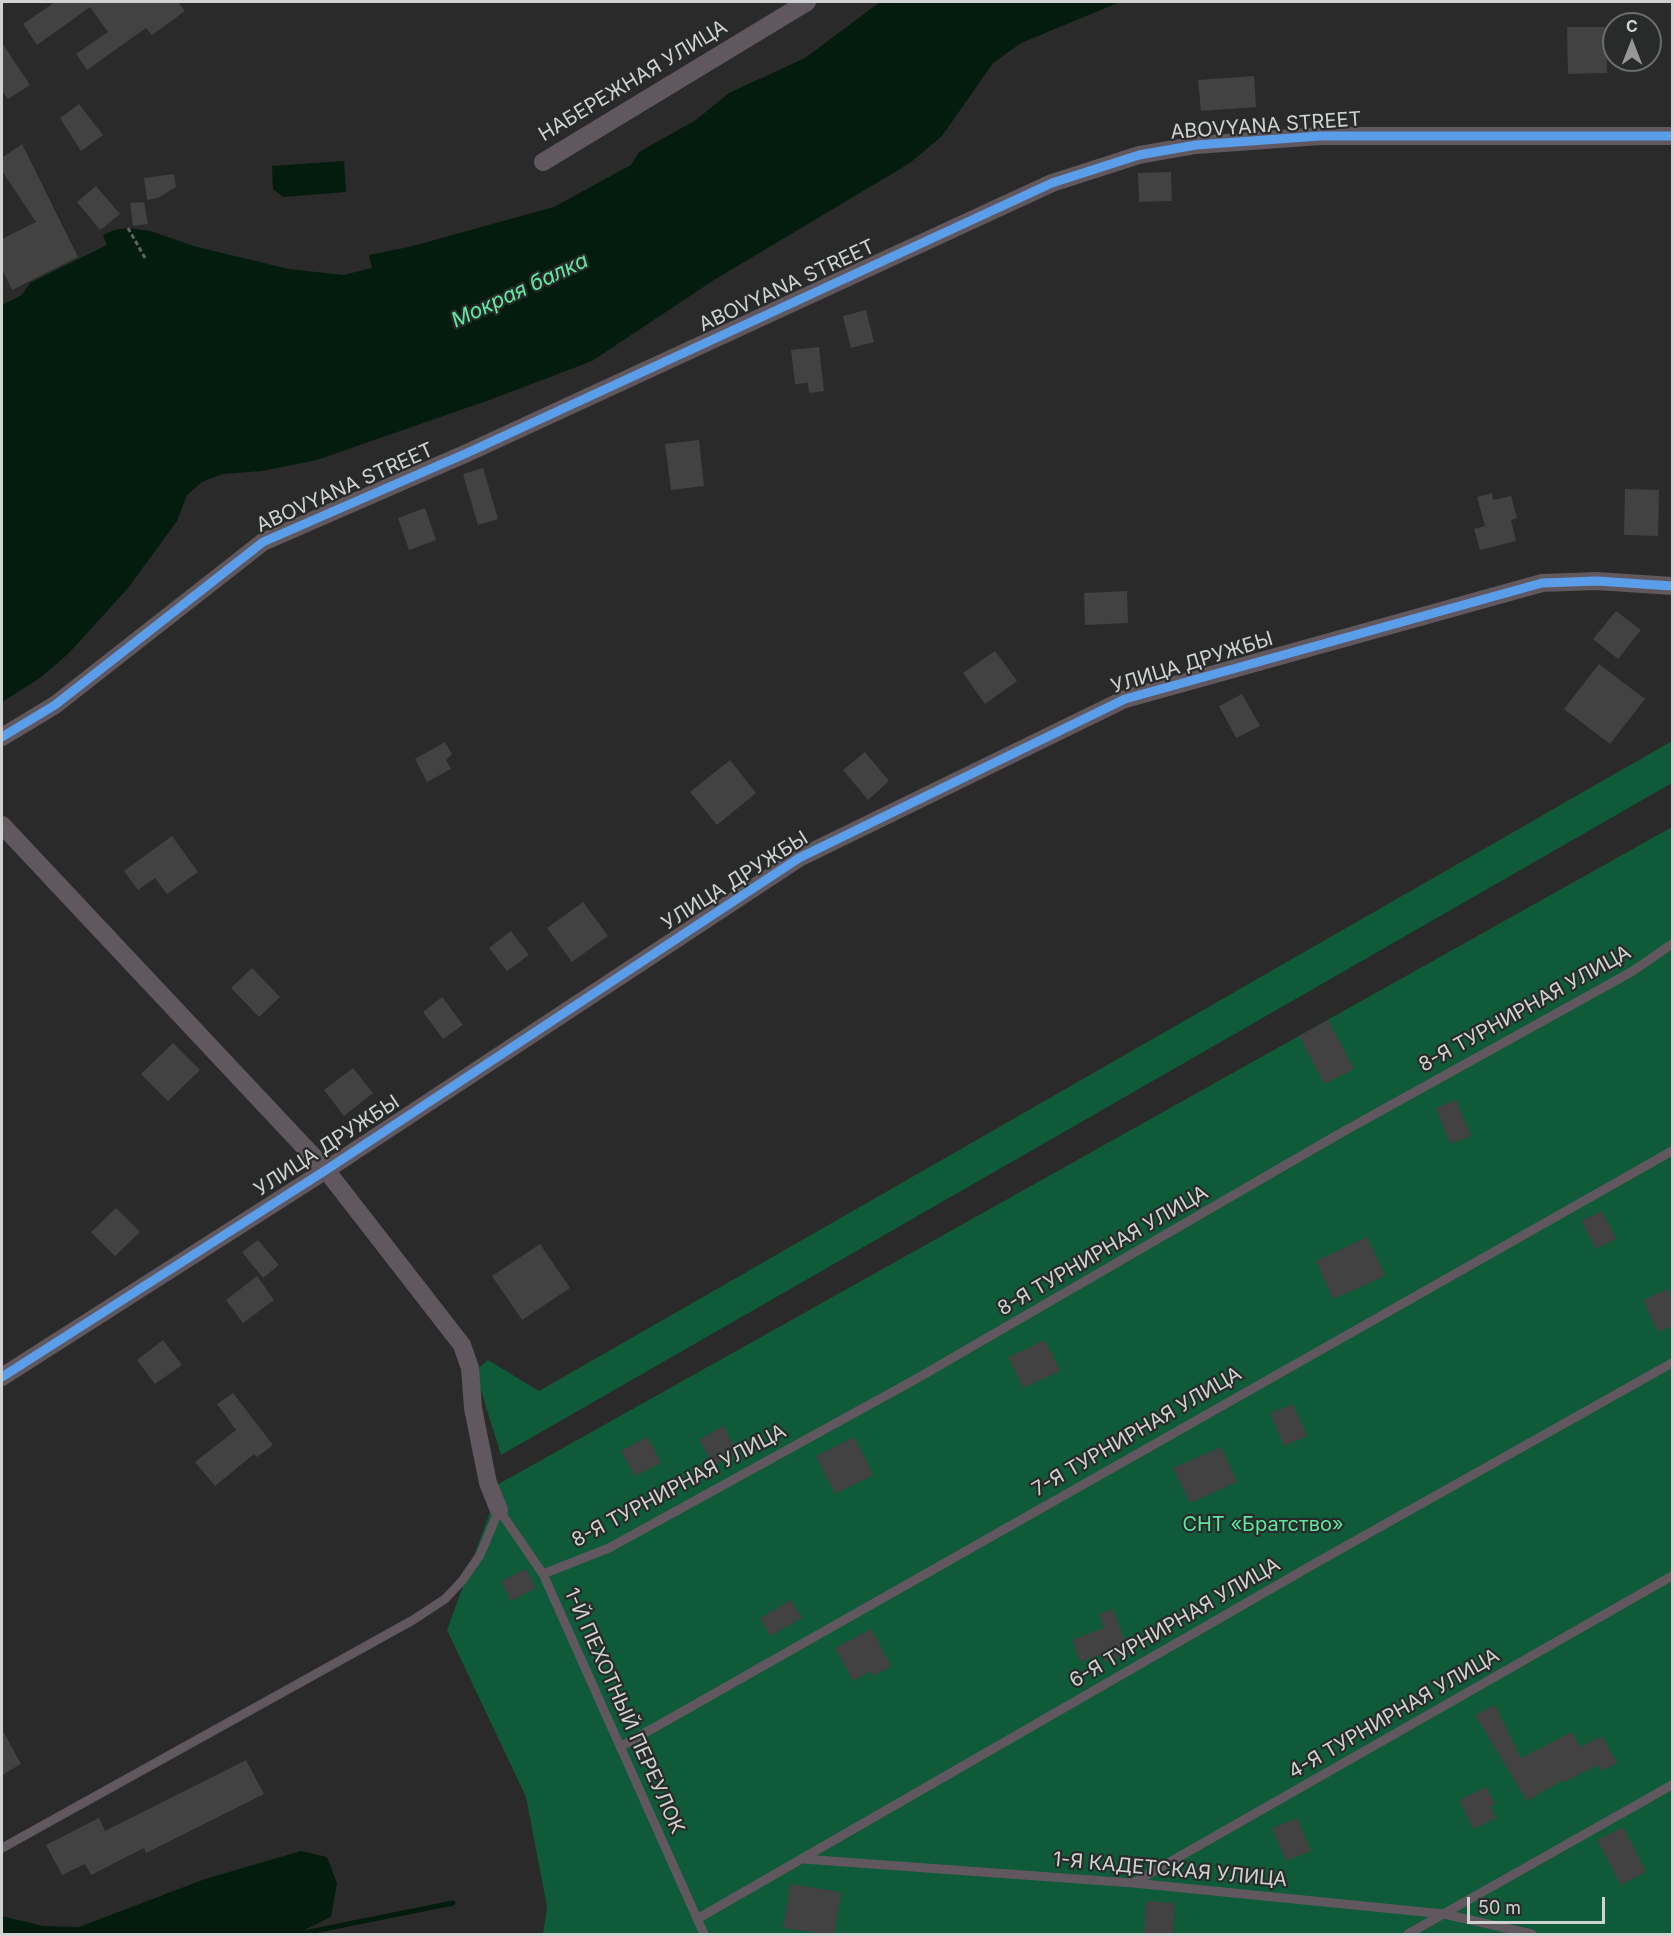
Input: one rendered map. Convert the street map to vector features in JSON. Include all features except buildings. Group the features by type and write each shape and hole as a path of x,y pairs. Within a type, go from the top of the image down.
{"street":[{"name":"НАБЕРЕЖНАЯ УЛИЦА","path":"543,162 807,2"},
{"name":"ABOVYANA STREET","path":"2,737 55,705 263,542 467,453 1052,183 1139,155 1219,144 1320,136 1672,136"},
{"name":"УЛИЦА ДРУЖБЫ","path":"2,1377 326,1170 799,858 1125,699 1542,583 1597,581 1672,586"},
{"path":"2,825 326,1170 462,1345 470,1368 473,1408 488,1483 499,1510"}],"lane":[{"name":"8-Я ТУРНИРНАЯ УЛИЦА","path":"543,1574 609,1548 916,1379 1339,1134 1633,971 1672,944"},
{"name":"7-Я ТУРНИРНАЯ УЛИЦА","path":"620,1747 1672,1151"},
{"name":"6-Я ТУРНИРНАЯ УЛИЦА","path":"697,1919 1314,1564 1672,1364"},
{"name":"1-Й ПЕХОТНЫЙ ПЕРЕУЛОК","path":"499,1510 543,1574 704,1935"},
{"path":"2,1848 413,1620 445,1599 462,1581 480,1555 499,1510"},
{"name":"4-Я ТУРНИРНАЯ УЛИЦА","path":"1133,1883 1672,1576"},
{"path":"1408,1935 1672,1785"},
{"name":"1-Я КАДЕТСКАЯ УЛИЦА","path":"803,1858 1133,1883 1444,1914 1532,1935"}],"path":[{"path":"128,228 145,258"}],"green space":[{"path":"1672,741 1672,783 501,1455 475,1371 488,1360 539,1391"},
{"name":"СНТ «Братство»","path":"1672,827 1672,1934 543,1934 547,1907 526,1797 447,1630 490,1512 495,1486"}],"water":[{"name":"Мокрая балка","path":"880,2 1120,2 1021,43 993,63 942,136 910,163 714,280 592,361 492,399 317,460 262,471 223,474 202,482 187,495 177,521 128,588 69,653 40,678 2,702 2,305 22,295 30,283 107,245 103,235 114,230 128,228 150,231 197,247 289,269 343,275 372,268 369,255 409,247 554,207 631,165 639,152 696,120 729,93 805,58"},
{"path":"344,161 346,192 283,197 273,189 272,166"},
{"path":"301,1851 327,1857 337,1883 331,1917 296,1934 2,1934 2,1916 43,1926 79,1927 205,1879"}],"waterway":[{"path":"299,1934 453,1903"}],"cycle path":[{"path":"2,737 55,705 263,542 467,453 1052,183 1139,155 1196,145 1320,136 1672,136"},
{"path":"2,1377 326,1170 799,858 1125,699 1542,583 1597,581 1672,586"}]}
